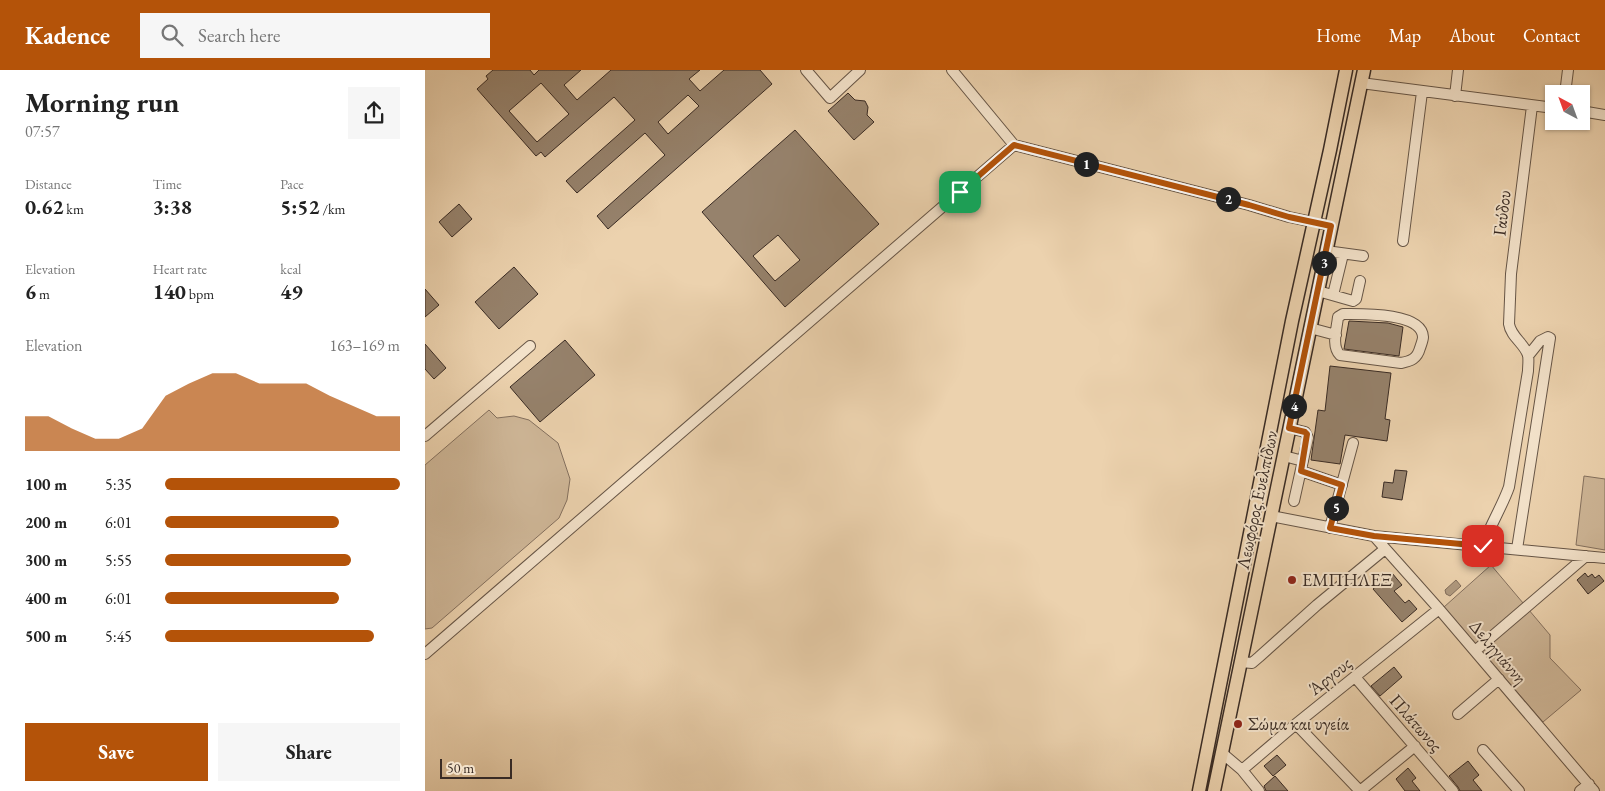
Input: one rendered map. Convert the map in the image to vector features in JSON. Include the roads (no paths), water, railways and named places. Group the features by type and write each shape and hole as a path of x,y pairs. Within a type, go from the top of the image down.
{"main road":[{"name":"Λεωφόρος Ευελπίδων","path":"1199,791 1293,321 1346,70"},
{"name":"Λεωφόρος Ευελπίδων","path":"1215,791 1364,70"}],"street":[{"path":"805,70 830,98 860,70"},
{"path":"1455,96 1459,70"},
{"path":"1566,85 1569,70"},
{"path":"953,71 1014,145 1289,217 1331,226"},
{"path":"1361,83 1545,107"},
{"path":"1403,241 1422,92"},
{"name":"Γαύδου","path":"1528,356 1510,330 1509,324 1511,274 1532,106"},
{"path":"1590,113 1605,115"},
{"path":"425,654 1014,145"},
{"path":"1326,251 1363,256"},
{"path":"1333,295 1343,254"},
{"path":"1318,291 1355,300 1360,280"},
{"path":"1343,314 1376,314 1410,320 1421,329 1423,337 1418,356 1410,362 1401,363 1340,355 1336,351 1336,335 1338,317 1343,314"},
{"path":"1310,328 1336,335"},
{"path":"1483,546 1489,529 1504,502 1509,486 1528,371 1528,356 1543,338 1548,337 1550,338 1517,549"},
{"path":"425,436 530,346"},
{"path":"1289,428 1307,434 1294,501"},
{"path":"1330,528 1353,443"},
{"path":"1284,456 1342,485"},
{"path":"1271,516 1374,536 1605,558"},
{"name":"Δεληγιάννη","path":"1374,536 1439,608 1588,789"},
{"path":"1241,662 1252,663 1385,549"},
{"path":"1475,651 1586,556"},
{"name":"Άργους","path":"1242,770 1439,608"},
{"name":"Πλάτωνος","path":"1355,677 1453,791"},
{"path":"1459,714 1499,679"},
{"path":"1296,724 1360,791 1415,746"},
{"path":"1483,750 1519,791"},
{"path":"1222,752 1242,770 1259,791"}],"place":[{"name":"ΕΜΠΗΛΕΞ","path":"1292,580"},
{"name":"Σώμα και υγεία","path":"1238,724"}]}
